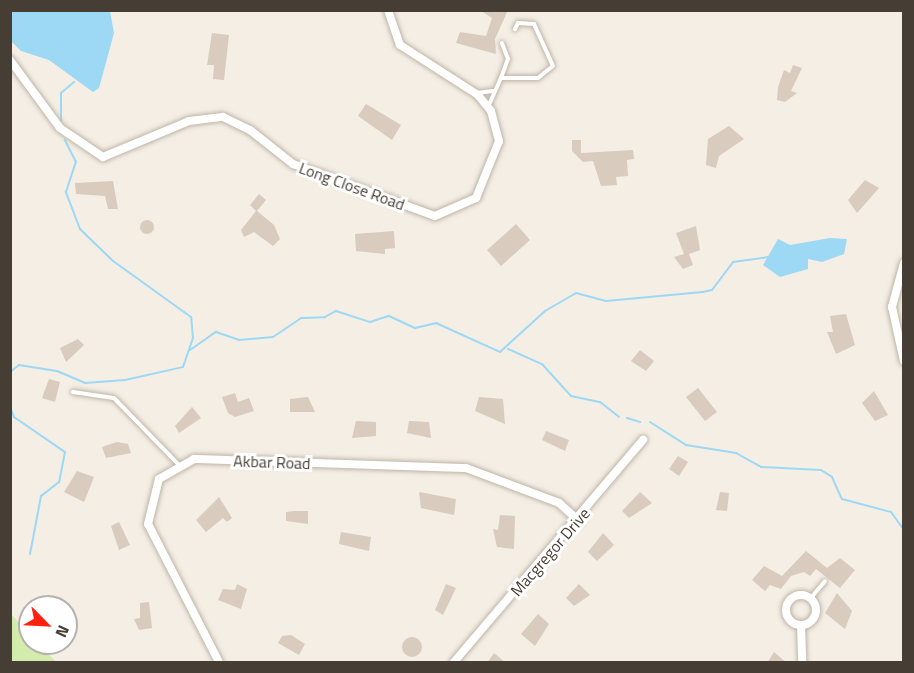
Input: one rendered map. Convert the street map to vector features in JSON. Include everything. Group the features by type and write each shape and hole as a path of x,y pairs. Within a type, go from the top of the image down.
{"street":[{"name":"Long Close Road","path":"10,60 60,128 103,157 189,121 223,117 250,130 293,164 435,216 476,198 499,141 487,107 475,94 409,55 388,22 388,10"},
{"path":"903,264 892,307 903,361"},
{"name":"Macgregor Drive","path":"454,663 579,521 643,440"},
{"name":"Akbar Road","path":"219,663 148,524 159,478 194,459 466,468 559,503 579,521"},
{"path":"795,596 810,598 814,616 801,625 789,620 786,607 795,596"},
{"path":"801,625 802,663"}],"lane":[{"path":"501,78 538,78 553,66 534,24 518,23 515,29"},
{"path":"487,107 508,59 502,43"},
{"path":"475,94 493,90"},
{"path":"73,392 114,398 180,466"},
{"path":"810,598 825,581"}],"green space":[{"path":"11,614 18,622 18,655 49,655 56,662 11,662"}],"water":[{"path":"10,11 110,11 114,33 99,88 93,92 49,60 21,51 11,41"},
{"path":"830,238 847,239 844,254 822,262 808,259 808,269 780,277 763,265 778,239 790,245"}],"building":[{"path":"480,10 508,10 495,39 496,54 456,43 460,32 486,36 492,18"},
{"path":"212,33 229,35 224,80 213,79 214,65 207,65"},
{"path":"793,65 802,68 791,91 797,93 785,102 777,100 778,87 784,70 790,73"},
{"path":"366,104 401,125 392,140 358,116"},
{"path":"729,126 744,139 719,156 716,168 706,165 708,139"},
{"path":"572,140 581,140 581,153 633,150 634,159 627,160 628,176 616,177 617,185 601,186 593,161 583,162 572,151"},
{"path":"865,180 879,188 857,213 848,200"},
{"path":"113,181 118,209 108,209 105,196 76,194 75,183"},
{"path":"259,194 266,200 257,211 274,225 280,239 273,246 254,232 244,237 241,230 256,211 250,205"},
{"path":"144,220 150,220 154,227 150,234 144,234 140,230 140,224"},
{"path":"516,224 530,240 501,266 487,250"},
{"path":"696,226 700,250 689,254 693,265 683,269 674,257 684,254 676,233"},
{"path":"394,231 395,248 385,249 385,254 356,251 355,234"},
{"path":"846,314 855,345 836,354 827,332 833,332 830,316"},
{"path":"78,339 84,345 66,362 60,348"},
{"path":"640,350 654,361 646,371 631,361"},
{"path":"49,379 60,382 55,402 42,398"},
{"path":"698,388 717,412 705,421 686,397"},
{"path":"874,391 888,415 875,421 862,403"},
{"path":"235,393 238,402 249,398 254,411 235,417 228,413 222,397"},
{"path":"308,397 315,412 290,412 290,399"},
{"path":"479,397 503,399 505,424 475,411"},
{"path":"192,407 201,418 179,433 175,426"},
{"path":"356,421 376,422 376,436 352,438"},
{"path":"409,421 429,422 431,438 407,433"},
{"path":"546,431 569,440 565,451 542,440"},
{"path":"117,442 128,444 131,453 106,458 102,447"},
{"path":"678,456 688,462 679,476 669,469"},
{"path":"77,471 94,477 84,502 64,492"},
{"path":"419,492 456,499 454,515 421,508"},
{"path":"640,492 652,503 629,518 622,511"},
{"path":"720,492 729,493 727,511 716,510"},
{"path":"219,497 232,518 227,522 223,518 206,532 196,520"},
{"path":"308,511 308,524 286,521 286,512"},
{"path":"500,515 515,516 514,549 497,547 493,529 498,530"},
{"path":"119,522 130,545 119,550 111,526"},
{"path":"341,532 371,537 369,551 339,544"},
{"path":"603,533 614,545 597,561 588,552"},
{"path":"806,551 827,568 840,558 855,570 840,588 816,569 810,576 804,572 791,576 781,589 770,585 765,591 752,580 764,566 782,576"},
{"path":"237,584 247,589 241,609 218,600 223,589 235,590"},
{"path":"446,584 456,588 443,615 435,610"},
{"path":"579,584 590,595 574,606 566,598"},
{"path":"837,593 852,611 845,629 825,613"},
{"path":"149,602 152,628 139,630 134,619 140,618 140,603"},
{"path":"538,614 549,624 535,646 521,634"},
{"path":"291,635 305,644 299,655 278,643 282,636"},
{"path":"412,637 419,640 422,647 419,654 412,657 405,654 402,647 405,640"},
{"path":"774,652 787,663 767,663"},
{"path":"494,653 506,663 487,663"}],"waterway":[{"path":"61,121 61,93 74,82"},
{"path":"10,372 19,365 57,371 85,383 125,380 183,367 193,338 191,317 113,261 80,229 66,192 76,162 65,140"},
{"path":"190,350 216,332 239,340 273,337 301,318 325,317 336,311 370,322 389,316 415,328 436,323 500,352 545,311 576,293 606,301 703,292 712,290 733,262 769,257"},
{"path":"508,349 542,364 571,396 600,402 619,417"},
{"path":"10,407 14,417 65,452 59,482 41,496 30,554"},
{"path":"627,418 640,422"},
{"path":"650,422 686,445 736,453 761,467 821,470 832,477 842,499 891,512 904,530"}]}
